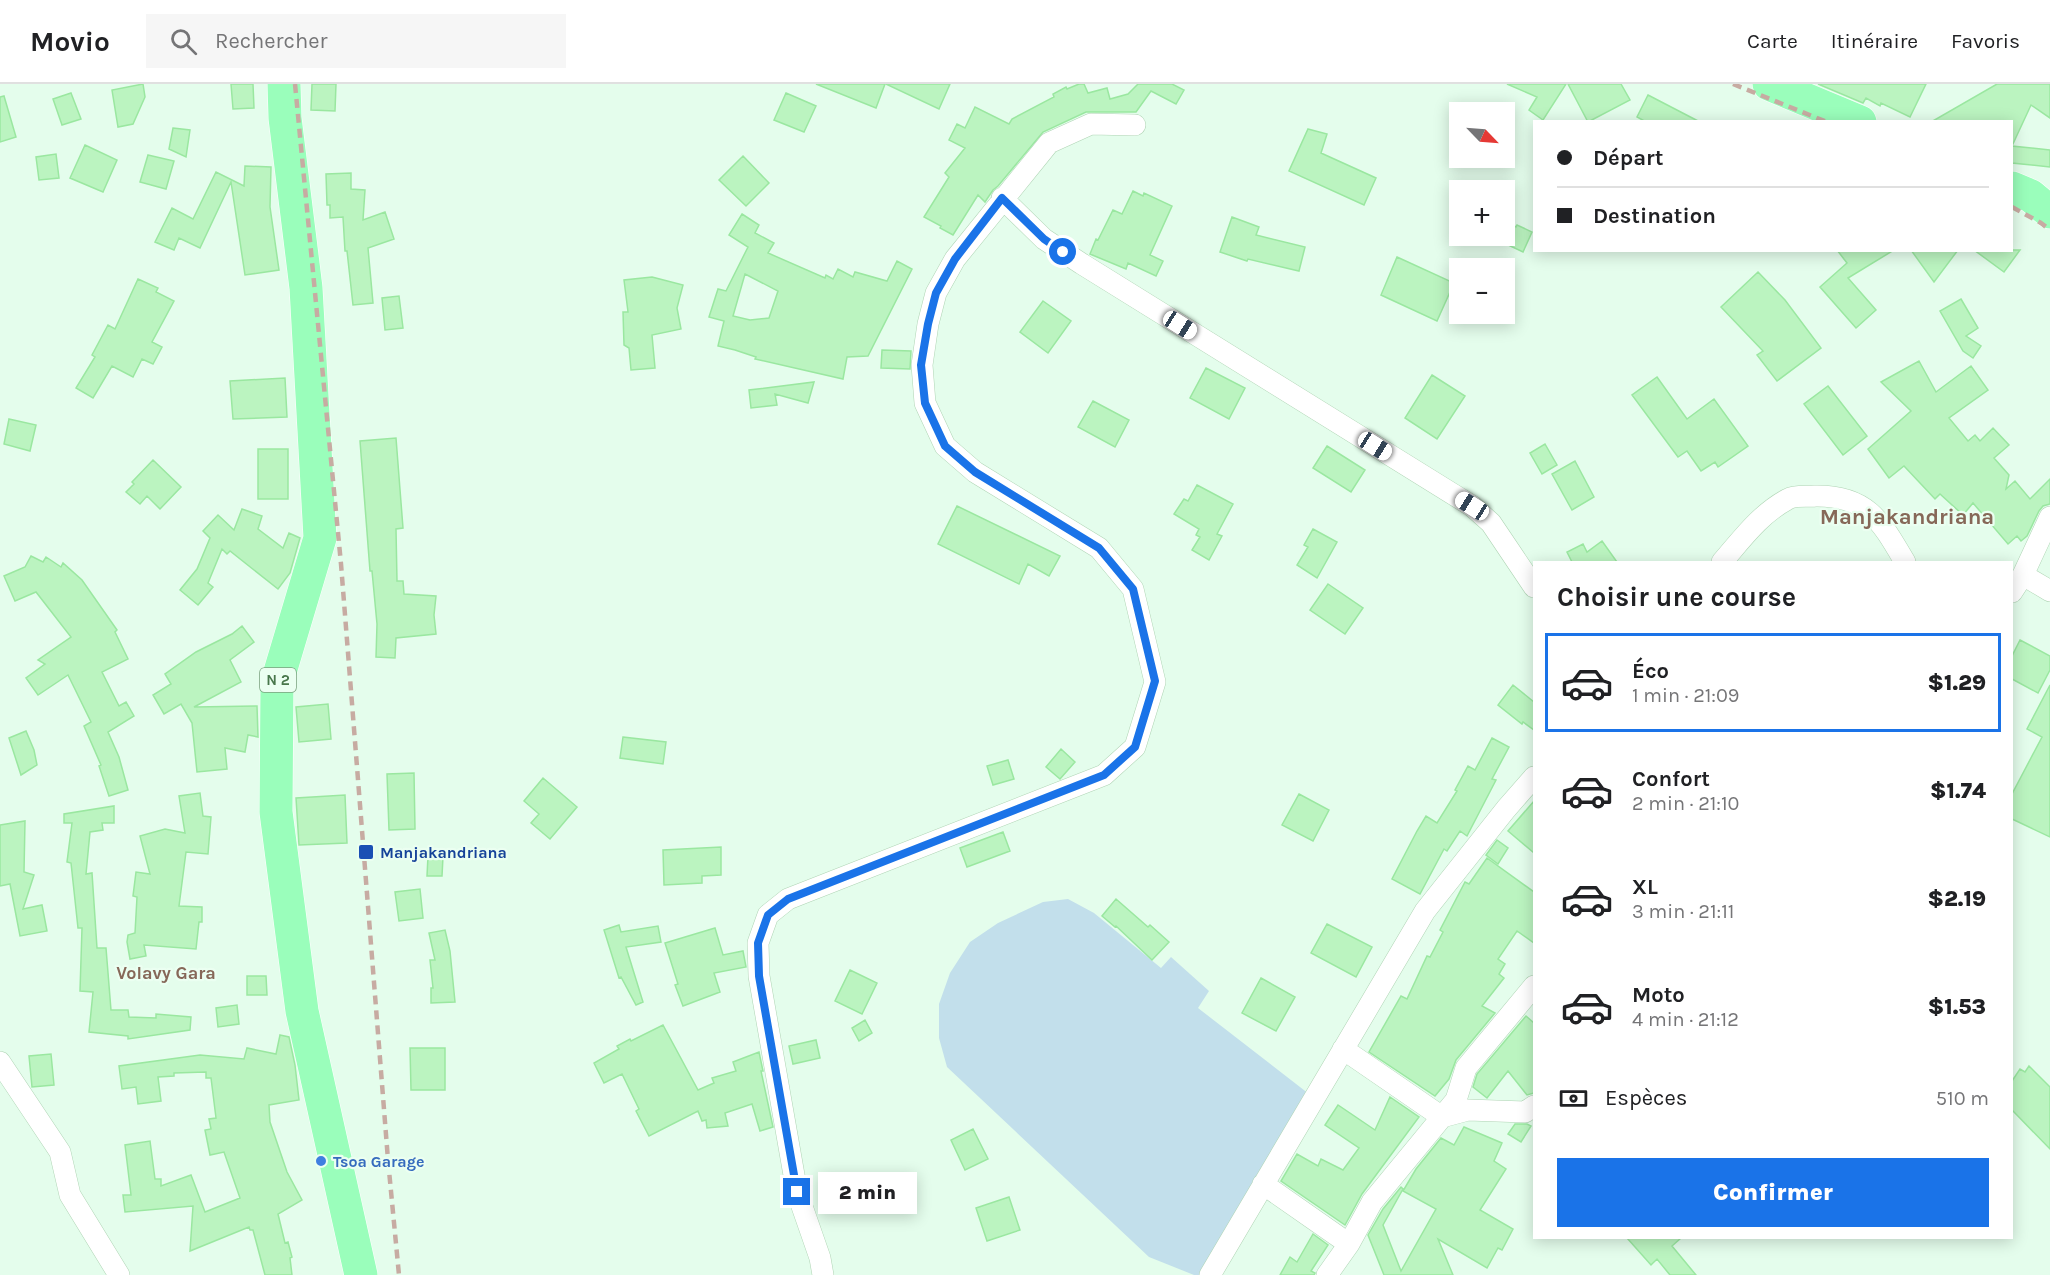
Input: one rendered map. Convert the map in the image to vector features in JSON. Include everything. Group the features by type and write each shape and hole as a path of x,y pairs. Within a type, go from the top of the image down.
{"main road":[{"name":"N 2","path":"284,84 285,118 306,288 320,538 277,682 276,812 302,1011 362,1275"},
{"path":"1769,84 1855,120"},
{"path":"2013,188 2031,196 2050,212"}],"street":[{"path":"823,1275 820,1258 797,1192 759,976 758,943 768,915 788,899 1104,775 1135,747 1155,681 1133,589 1099,548 975,472 945,446 925,403 921,365 936,293 955,259 1002,198 1049,143 1091,124 1135,126"},
{"path":"1002,198 1044,239 1072,258 1472,506 1491,523 1533,586"},
{"path":"1723,561 1758,519 1790,497 1823,496 1847,500 1870,511 1904,561"},
{"path":"2050,517 2018,584 2050,591"},
{"path":"1210,1275 1425,911 1533,778"},
{"path":"1327,1275 1349,1244 1372,1202 1455,1100 1466,1068 1533,987"},
{"path":"1343,1049 1442,1117 1468,1110 1525,1112 1533,1107"},
{"path":"0,1062 60,1152 70,1195 119,1275"},
{"path":"1263,1184 1349,1244"}],"shaded area":[{"path":"1068,899 1094,913 1161,968 1171,957 1209,991 1198,1008 1309,1094 1200,1275 1194,1275 1149,1257 947,1067 939,1038 939,1004 950,973 970,942 998,923 1043,902"}],"building":[{"path":"143,84 145,97 133,124 118,127 112,90"},
{"path":"231,84 253,84 254,108 233,109"},
{"path":"312,84 336,84 335,111 311,110"},
{"path":"816,84 885,84 876,108"},
{"path":"886,84 950,84 939,109"},
{"path":"1084,84 1088,93 1107,88 1110,99 1128,94 1138,84 1172,84 1184,90 1176,104 1151,91 1136,112 1086,112 1043,132 985,202 978,195 953,235 924,217 949,177 945,173 965,148 949,140 957,124 965,128 975,107 1009,124 1012,119 1054,97 1053,94 1066,87 1067,89"},
{"path":"1507,84 1566,84 1543,120 1529,110 1537,97"},
{"path":"1568,84 1621,84 1630,100 1592,120 1587,120"},
{"path":"1818,84 1926,84 1910,117 1881,103 1880,106 1866,98 1863,103"},
{"path":"1997,84 2050,84 2050,118 2031,105 2013,144 2013,120 1934,120"},
{"path":"71,93 81,119 62,125 53,99"},
{"path":"786,93 816,106 804,132 774,120"},
{"path":"1648,95 1696,120 1642,120 1637,117"},
{"path":"4,96 16,137 0,142 0,97"},
{"path":"173,128 190,130 186,157 169,149"},
{"path":"1308,129 1327,134 1321,153 1376,178 1364,205 1289,171"},
{"path":"85,145 117,160 103,192 70,178"},
{"path":"2013,146 2050,150 2050,167 2013,163"},
{"path":"56,154 59,178 39,180 36,157"},
{"path":"148,155 174,161 166,189 140,182"},
{"path":"743,156 769,183 746,206 719,180"},
{"path":"245,166 271,167 270,207 279,270 245,275 231,182 200,248 179,238 174,250 155,242 172,208 193,219 216,172 244,186"},
{"path":"351,173 351,189 365,190 363,220 385,212 394,239 368,248 373,303 353,305 347,251 345,251 343,217 330,218 330,205 327,205 326,174"},
{"path":"1133,191 1143,196 1144,193 1172,206 1150,255 1163,261 1156,276 1128,263 1126,269 1090,254 1113,210 1122,214"},
{"path":"742,214 759,225 755,233 774,243 768,253 825,278 826,275 833,279 838,269 853,277 855,272 887,281 897,261 912,269 868,356 847,357 843,379 755,359 756,357 718,346 724,321 709,317 718,289 726,291 748,247 729,235","holes":["745,274 778,291 769,318 750,320 733,316"]},
{"path":"1232,217 1259,227 1256,235 1305,247 1299,271 1248,259 1247,261 1220,252"},
{"path":"1517,225 1532,232 1523,252 1510,246 1515,246 1515,226"},
{"path":"2020,250 2004,272 1977,252"},
{"path":"1839,252 1891,252 1848,278 1876,310 1856,328 1820,287 1847,263"},
{"path":"1912,252 1956,252 1934,282"},
{"path":"1397,257 1449,281 1449,294 1437,321 1381,295"},
{"path":"1758,272 1785,300 1821,348 1777,381 1757,355 1763,351 1721,307"},
{"path":"652,277 683,285 677,308 681,329 652,335 655,368 631,370 629,348 624,345 623,312 628,312 624,280"},
{"path":"138,279 158,288 156,292 174,301 152,342 162,347 153,364 142,359 133,377 112,366 93,398 76,388 95,357 92,355 108,325 115,329"},
{"path":"399,296 403,328 385,330 382,298"},
{"path":"1961,299 1978,328 1966,336 1981,346 1973,358 1963,351 1940,311"},
{"path":"1043,301 1071,321 1048,353 1020,332"},
{"path":"882,350 911,351 910,369 881,368"},
{"path":"1919,361 1936,392 1971,366 1988,390 1949,418 1968,441 1975,435 1980,441 1993,428 2009,445 1994,458 2009,475 2006,489 2015,481 2030,499 2050,479 2050,504 2043,506 2039,511 2027,536 2021,541 2017,536 2008,544 1973,503 1963,515 1940,494 1935,499 1904,466 1889,478 1868,449 1911,411 1881,382"},
{"path":"1206,368 1245,388 1229,419 1190,398"},
{"path":"1432,375 1465,396 1437,439 1405,418"},
{"path":"1657,377 1687,419 1714,399 1748,446 1718,467 1715,462 1701,471 1687,451 1678,457 1632,395"},
{"path":"285,378 287,417 233,419 230,381"},
{"path":"814,382 808,403 775,394 777,405 751,408 749,390"},
{"path":"1828,386 1867,436 1843,455 1804,404"},
{"path":"1093,401 1129,420 1115,447 1078,427"},
{"path":"9,419 36,425 30,451 4,444"},
{"path":"396,438 403,528 396,529 397,581 403,581 404,594 436,596 434,615 436,634 396,638 395,658 376,657 377,624 372,571 370,571 360,441"},
{"path":"1545,444 1557,465 1542,474 1530,453"},
{"path":"1327,446 1365,470 1351,492 1313,468"},
{"path":"258,449 288,449 288,499 258,499"},
{"path":"153,460 181,487 160,509 147,496 140,504 126,492 134,484 132,482"},
{"path":"1575,461 1594,497 1572,510 1552,474"},
{"path":"1197,485 1233,504 1217,534 1222,536 1209,560 1192,550 1200,537 1196,535 1199,529 1174,514 1184,499 1188,501"},
{"path":"957,506 1060,556 1049,576 1028,564 1019,584 938,544"},
{"path":"242,509 262,516 258,529 283,548 289,533 300,538 290,573 278,589 230,551 227,554 222,549 208,583 213,587 198,605 180,590 197,569 210,538 203,531 218,515 234,530"},
{"path":"1313,529 1337,542 1317,578 1297,565 1308,547 1304,545"},
{"path":"1602,541 1616,561 1572,561 1567,552 1583,544 1587,552"},
{"path":"31,556 43,562 46,557 61,567 63,563 82,580 117,630 115,632 128,659 102,672 119,706 126,702 134,716 108,732 119,757 128,790 109,796 99,766 101,765 84,726 91,722 68,675 38,695 26,678 45,664 38,660 71,637 36,592 15,601 4,576 25,567"},
{"path":"1328,584 1363,608 1345,634 1310,610"},
{"path":"242,626 254,642 230,660 241,682 194,707 257,706 258,737 248,735 245,752 225,748 227,769 197,772 192,723 181,704 164,714 153,695 171,684 165,674 196,652 232,634"},
{"path":"2020,640 2050,656 2050,670 2038,693 2013,680 2013,654"},
{"path":"1513,685 1533,701 1533,729 1523,722 1522,724 1498,705"},
{"path":"2050,685 2050,837 2013,819 2013,792 2042,737 2027,729"},
{"path":"328,704 331,739 299,742 296,707"},
{"path":"26,731 37,765 21,775 9,738"},
{"path":"623,737 666,742 663,764 620,758"},
{"path":"1492,738 1509,747 1492,779 1496,780 1467,836 1460,831 1447,851 1444,849 1420,894 1392,879 1426,816 1437,823 1457,791 1455,790 1468,766 1475,770"},
{"path":"1061,749 1075,762 1060,779 1046,767"},
{"path":"1008,760 1014,779 993,785 987,766"},
{"path":"414,773 415,829 389,830 387,774"},
{"path":"543,778 577,807 550,839 531,823 539,814 524,801"},
{"path":"200,793 203,816 211,817 208,854 186,852 179,906 202,907 202,922 199,922 196,949 144,945 146,956 130,959 127,942 128,935 135,933 137,897 133,896 136,872 150,874 140,836 165,829 185,833 179,796"},
{"path":"1299,794 1329,810 1313,841 1282,825"},
{"path":"345,795 347,843 299,845 296,798"},
{"path":"1533,802 1533,852 1508,831"},
{"path":"114,806 114,823 102,823 103,830 90,832 86,874 92,873 97,948 106,948 111,1010 128,1010 129,1017 156,1018 156,1014 191,1017 190,1030 128,1039 128,1036 89,1032 93,992 80,991 82,928 78,928 71,863 67,862 72,823 64,823 64,814"},
{"path":"25,821 24,872 34,875 23,909 42,905 47,931 20,936 10,884 0,886 0,825"},
{"path":"1003,832 1010,851 967,867 960,848"},
{"path":"1497,840 1508,848 1498,864 1486,855"},
{"path":"721,847 721,875 702,876 702,883 664,885 663,850"},
{"path":"428,856 443,857 442,876 427,876"},
{"path":"1487,858 1533,891 1533,942 1517,931 1498,959 1505,964 1499,974 1504,978 1482,1006 1495,1013 1456,1060 1449,1079 1435,1096 1369,1052 1401,996 1407,999 1427,956 1430,957 1443,932 1440,930 1465,882 1469,884"},
{"path":"420,889 423,918 399,921 395,892"},
{"path":"1116,899 1169,942 1152,960 1102,916"},
{"path":"1327,924 1372,947 1356,977 1311,953"},
{"path":"619,925 621,932 658,926 661,942 626,947 643,1002 636,1005 621,977 619,978 604,930"},
{"path":"715,928 723,955 743,951 746,967 714,973 720,992 683,1006 675,985 678,984 665,943"},
{"path":"445,930 450,951 455,1002 431,1003 431,988 433,988 430,960 435,960 429,933"},
{"path":"850,970 877,983 862,1014 835,1001"},
{"path":"247,976 266,976 267,995 247,995"},
{"path":"1261,978 1295,997 1276,1031 1242,1013"},
{"path":"237,1005 239,1024 218,1027 216,1008"},
{"path":"1526,1016 1533,1022 1533,1093 1527,1095 1508,1071 1487,1098 1473,1087 1477,1074"},
{"path":"865,1020 872,1033 859,1041 852,1028"},
{"path":"663,1025 698,1090 714,1083 712,1078 736,1071 733,1062 759,1052 773,1127 760,1131 752,1104 725,1113 728,1126 707,1128 706,1120 702,1121 698,1111 649,1136 636,1111 639,1109 622,1074 604,1083 594,1063 619,1049 617,1046"},
{"path":"280,1035 289,1037 299,1100 269,1105 270,1122 287,1172 302,1200 278,1214 285,1243 288,1242 292,1257 290,1258 292,1275 265,1275 253,1230 249,1227 190,1251 193,1206 125,1212 123,1195 131,1195 125,1145 150,1141 155,1179 161,1179 161,1186 191,1175 205,1212 240,1198 224,1152 210,1155 205,1130 211,1129 209,1119 216,1118 211,1078 206,1078 206,1072 174,1073 174,1076 158,1077 161,1101 138,1104 136,1087 122,1089 119,1066 200,1055 244,1059 247,1048 276,1054"},
{"path":"816,1040 820,1058 793,1064 789,1046"},
{"path":"410,1048 445,1048 445,1090 411,1090"},
{"path":"51,1054 54,1085 32,1087 29,1056"},
{"path":"2029,1066 2050,1087 2050,1149 2013,1111 2013,1080 2020,1069 2025,1072"},
{"path":"1390,1097 1419,1117 1362,1194 1345,1225 1281,1181 1297,1154 1318,1166 1321,1159 1343,1170 1359,1148 1325,1125 1338,1105 1375,1130"},
{"path":"1515,1124 1531,1126 1521,1142 1508,1134"},
{"path":"1464,1127 1502,1143 1494,1161 1506,1169 1480,1210 1513,1229 1502,1250 1498,1248 1487,1268 1438,1239 1453,1275 1384,1275 1368,1235 1383,1209 1401,1187 1403,1189 1383,1225 1401,1271 1436,1209 1403,1191 1416,1169 1441,1138 1454,1145"},
{"path":"973,1129 988,1159 965,1170 951,1140"},
{"path":"1009,1197 1020,1230 987,1241 976,1208"},
{"path":"1313,1234 1328,1245 1311,1271 1315,1273 1314,1275 1280,1275 1290,1257 1297,1262"},
{"path":"1628,1239 1680,1239 1672,1246 1696,1275 1670,1275 1657,1259 1651,1265"}],"railway":[{"path":"295,84 341,564 399,1275"},
{"path":"1733,84 1822,120"},
{"path":"2013,208 2050,230"}],"place":[{"name":"Manjakandriana","path":"366,852"},
{"name":"Tsoa Garage","path":"321,1161"}],"district":[{"name":"Manjakandriana","path":"1907,517"},
{"name":"Volavy Gara","path":"166,973"}],"route":[{"path":"797,1192 759,976 758,943 768,915 788,899 1104,775 1135,747 1155,681 1133,589 1099,548 975,472 945,446 925,403 921,365 936,293 955,259 1002,198 1044,239 1063,252"}]}
